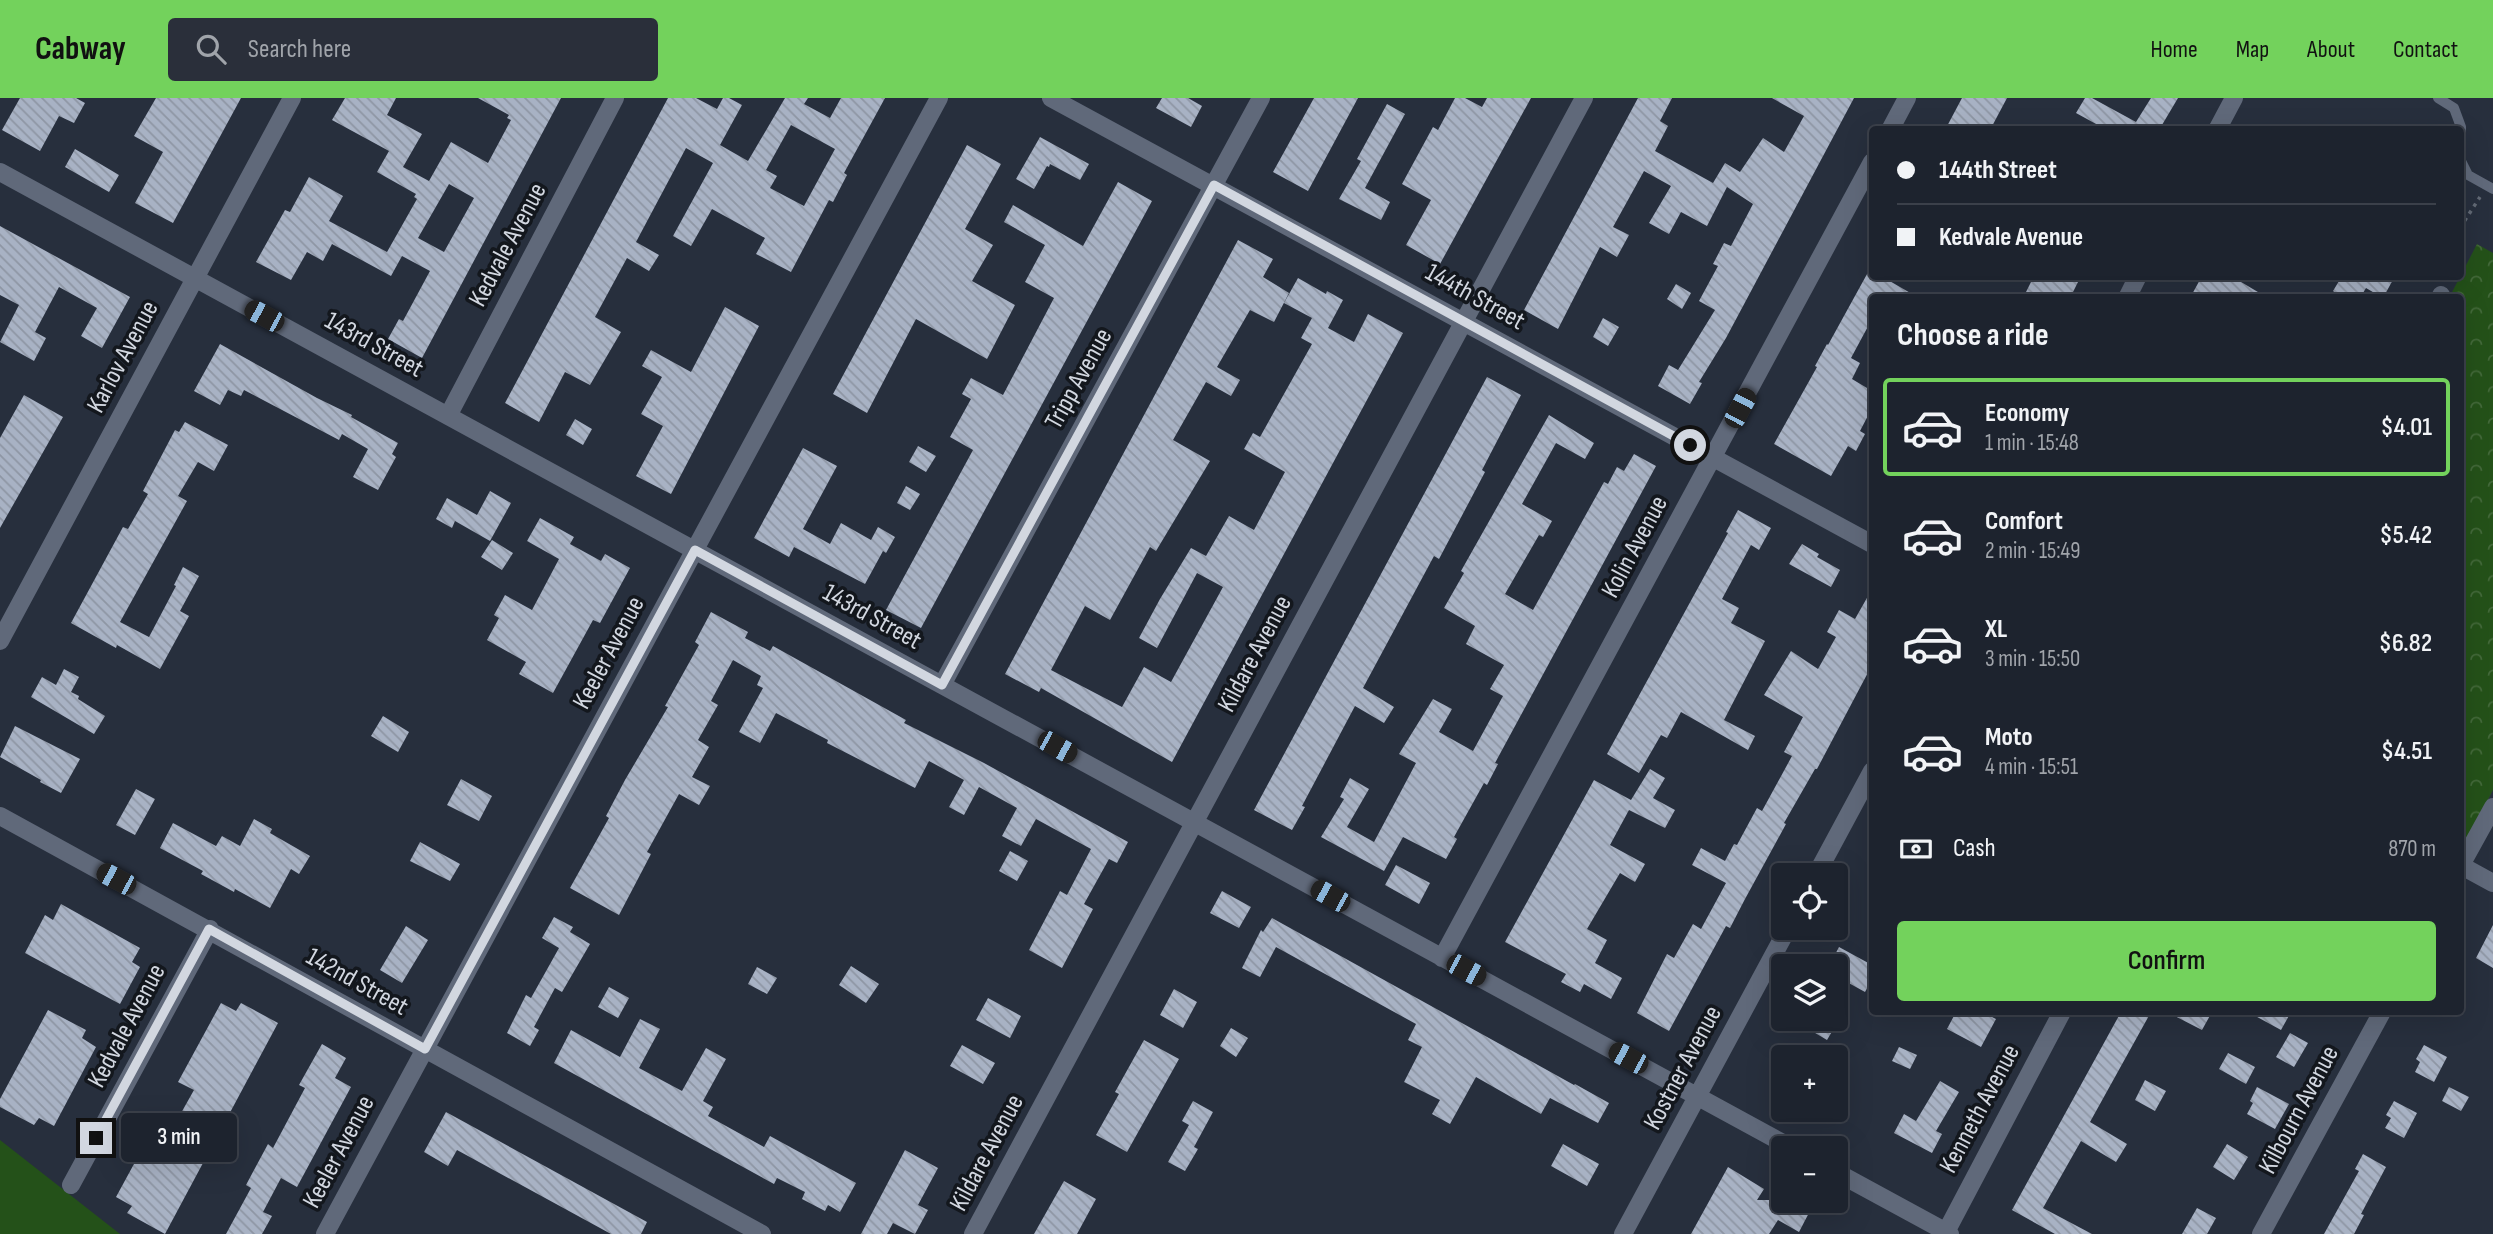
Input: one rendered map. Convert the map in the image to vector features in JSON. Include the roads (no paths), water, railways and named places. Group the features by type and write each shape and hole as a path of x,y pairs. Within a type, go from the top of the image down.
{"street":[{"name":"Karlov Avenue","path":"0,642 292,98"},
{"name":"Kedvale Avenue","path":"448,416 615,98"},
{"name":"Keeler Avenue","path":"325,1234 939,98"},
{"name":"144th Street","path":"1051,98 1869,542"},
{"name":"Tripp Avenue","path":"942,685 1261,98"},
{"name":"Kildare Avenue","path":"973,1234 1584,98"},
{"path":"1892,126 1907,98"},
{"path":"2219,126 2234,98"},
{"name":"Kolin Avenue","path":"1443,958 1869,168"},
{"name":"143rd Street","path":"0,172 1771,1136"},
{"path":"1822,863 1869,777"},
{"path":"2464,860 2493,807"},
{"name":"142nd Street","path":"0,816 762,1234"},
{"path":"2464,868 2493,883"},
{"name":"Kedvale Avenue","path":"71,1185 209,929"},
{"name":"Kostner Avenue","path":"1623,1234 1782,940"},
{"name":"Kenneth Avenue","path":"1948,1233 2060,1015"},
{"name":"Kilbourn Avenue","path":"2261,1234 2380,1015"},
{"path":"1848,1179 1948,1233"}],"lane":[{"path":"2438,98 2454,108 2461,126"},
{"path":"2464,167 2468,175 2490,188"}]}
